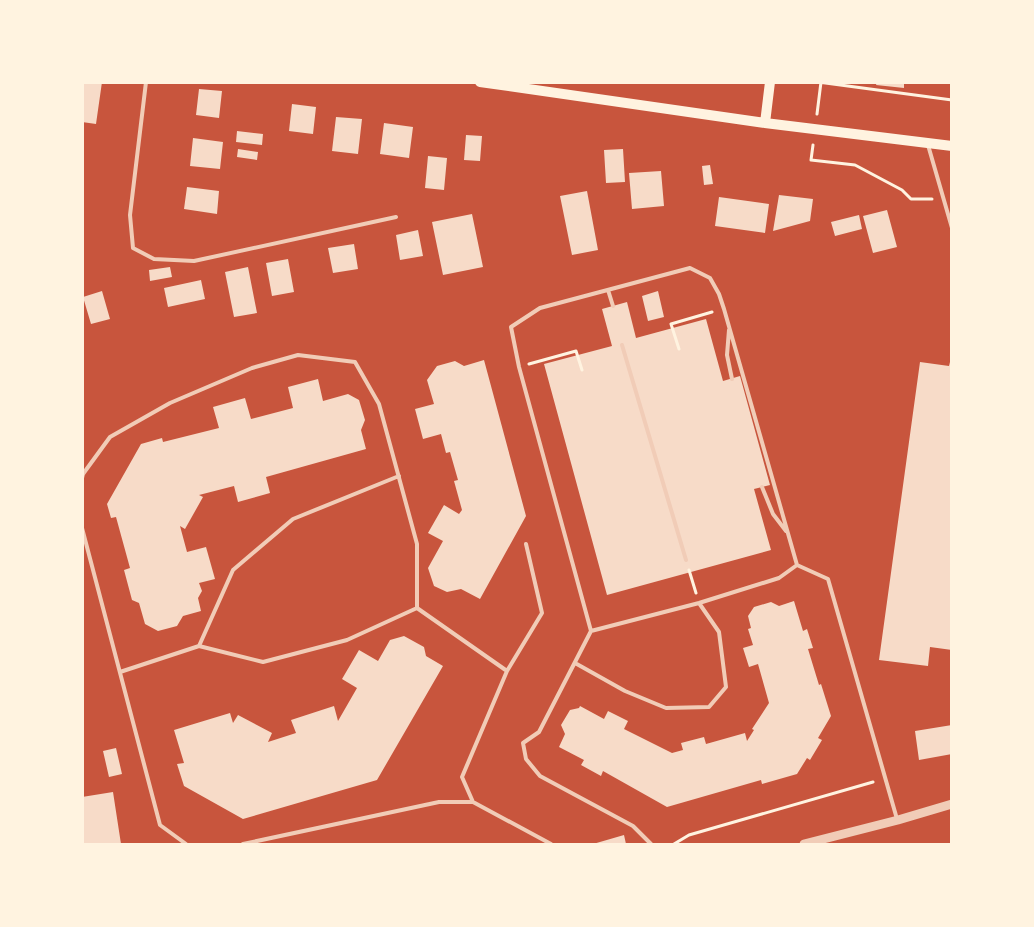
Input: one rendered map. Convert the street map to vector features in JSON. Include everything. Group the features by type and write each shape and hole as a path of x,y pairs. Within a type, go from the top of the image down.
{"main road":[{"path":"480,82 765,123 952,146"},
{"path":"765,123 770,82"}],"street":[{"path":"804,844 952,804"}],"lane":[{"path":"146,82 130,215 133,248 154,260 194,261 396,217"},
{"path":"927,143 952,228"},
{"path":"651,844 633,826 540,776 526,759 524,743 538,732 591,631 519,367 511,328 540,308 690,268 710,278 724,309 797,564 828,579 898,820"},
{"path":"608,290 613,306"},
{"path":"729,328 727,355 732,379"},
{"path":"622,345 686,560"},
{"path":"82,478 110,437 170,403 252,368 298,355 355,362 379,404 417,544 417,608"},
{"path":"199,646 233,570 293,519 399,476"},
{"path":"762,487 773,514 788,532"},
{"path":"82,528 160,825 186,844"},
{"path":"472,802 462,777 507,671 542,614 526,544"},
{"path":"591,631 699,603 779,578 797,564"},
{"path":"574,663 625,691 666,708 709,707 726,687 719,632 699,603"},
{"path":"120,672 199,646 263,662 347,640 417,608"},
{"path":"417,608 507,671"},
{"path":"243,844 439,802 472,802 551,844"}],"path":[{"path":"943,199 911,199 902,190 855,166 811,160 820,83 952,100"},
{"path":"679,349 671,324 724,309"},
{"path":"519,367 576,350 582,370"},
{"path":"686,560 699,603"},
{"path":"674,844 689,835 875,782 889,790"}],"building":[{"path":"82,82 102,82 96,124 82,122"},
{"path":"877,82 904,82 904,88 876,85"},
{"path":"199,89 222,91 219,118 196,115"},
{"path":"292,104 316,107 313,134 289,131"},
{"path":"336,117 362,119 358,154 332,151"},
{"path":"384,123 413,127 409,158 380,154"},
{"path":"237,131 263,134 262,145 236,142"},
{"path":"466,135 482,136 480,161 464,160"},
{"path":"193,138 223,142 220,169 190,166"},
{"path":"238,149 258,152 257,160 237,157"},
{"path":"623,149 625,182 606,183 604,150"},
{"path":"428,156 447,158 444,190 425,188"},
{"path":"710,165 713,184 704,185 702,166"},
{"path":"661,171 664,206 632,209 629,173"},
{"path":"187,187 219,191 217,214 184,209"},
{"path":"587,191 598,250 572,255 560,196"},
{"path":"779,195 813,199 810,221 773,231"},
{"path":"719,197 769,204 765,233 715,226"},
{"path":"887,210 897,247 873,253 863,216"},
{"path":"472,214 483,267 443,275 432,222"},
{"path":"859,215 862,229 835,236 831,222"},
{"path":"418,230 423,256 400,260 396,235"},
{"path":"354,244 358,269 333,273 328,248"},
{"path":"288,259 294,292 272,296 266,263"},
{"path":"170,267 172,277 150,281 149,270"},
{"path":"248,267 257,313 234,317 225,272"},
{"path":"201,280 205,299 168,307 164,288"},
{"path":"102,291 110,319 91,324 83,297"},
{"path":"658,291 664,317 648,321 642,296"},
{"path":"627,302 636,338 706,319 723,381 740,376 770,485 754,489 771,550 607,595 544,364 612,346 602,309"},
{"path":"484,360 526,516 480,599 461,589 447,592 434,586 428,568 443,541 428,533 444,505 459,514 462,510 454,481 458,480 450,452 446,453 441,434 423,439 415,409 434,404 427,380 437,366 455,361 464,366"},
{"path":"920,362 949,366 950,362 952,362 952,650 930,647 928,666 879,660"},
{"path":"318,379 323,401 348,394 359,400 365,420 361,430 366,449 266,477 270,493 238,502 234,486 199,495 203,497 185,529 180,526 187,552 206,547 215,579 199,583 202,591 198,598 201,611 183,616 177,626 158,631 145,624 139,603 132,600 124,570 130,568 116,517 111,518 107,504 141,444 162,438 163,442 219,428 213,407 245,398 251,419 293,408 288,387"},
{"path":"794,601 803,631 807,629 813,648 808,649 831,716 818,738 822,740 810,760 807,758 797,774 762,784 761,780 667,807 603,771 601,776 581,765 584,760 559,747 565,734 561,725 570,710 580,706 604,719 608,711 628,721 624,729 672,753 683,750 681,743 704,737 706,744 745,733 747,741 754,730 752,729 769,703 758,664 749,667 743,648 753,645 748,629 751,628 748,616 754,607 771,602 779,606"},
{"path":"404,636 424,647 426,656 443,666 377,780 243,819 184,786 177,764 184,763 174,730 230,713 233,723 238,715 272,733 268,742 296,733 291,720 334,706 338,721 357,688 342,679 359,650 378,661 390,640"},
{"path":"952,725 952,754 919,760 915,731"},
{"path":"116,748 122,774 109,777 103,751"},
{"path":"113,792 121,844 82,844 82,797"},
{"path":"624,835 626,844 593,844"}]}
